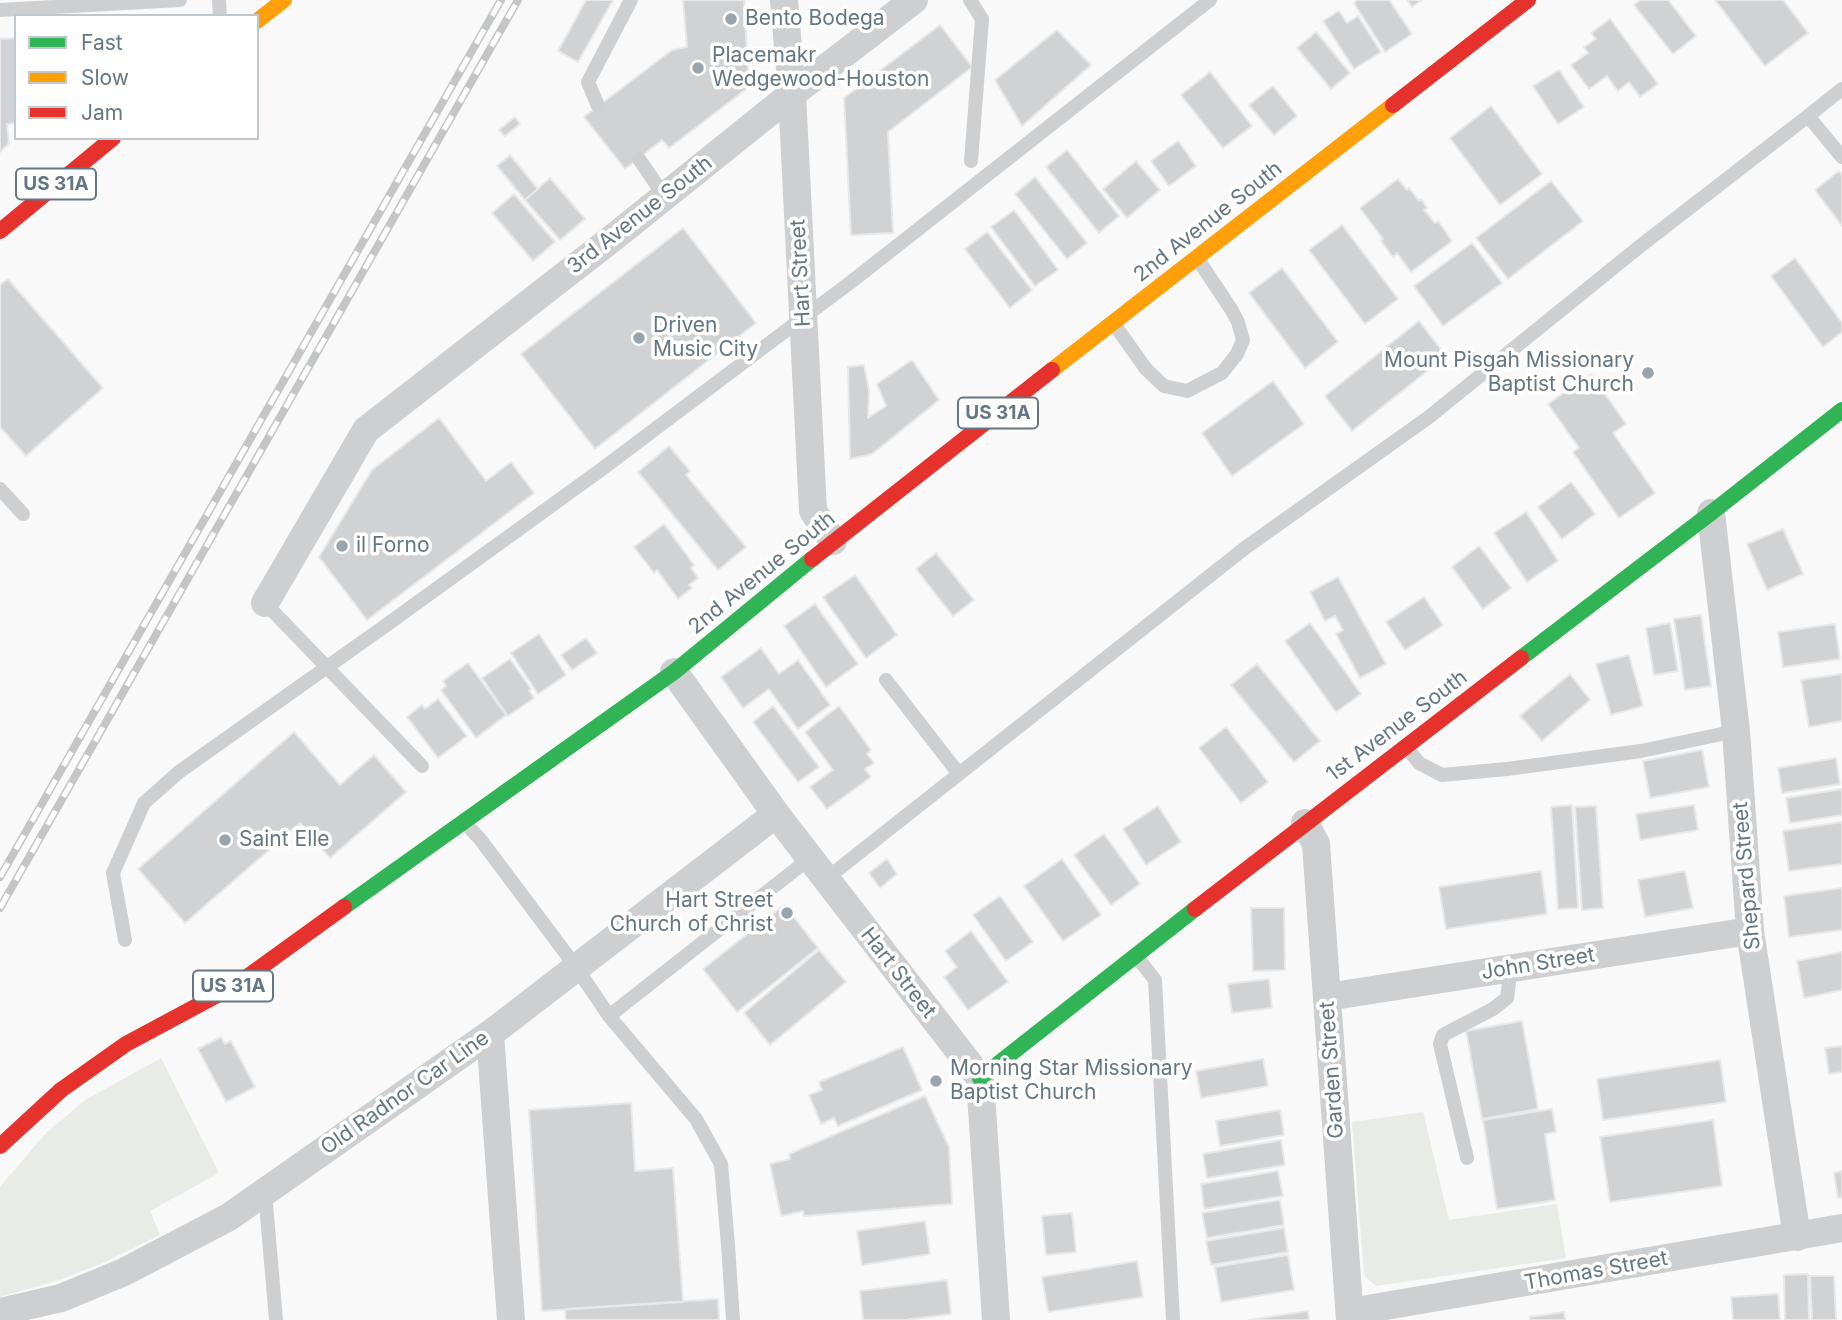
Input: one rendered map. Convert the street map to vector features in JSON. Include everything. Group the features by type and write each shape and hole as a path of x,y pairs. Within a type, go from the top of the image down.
{"main road":[{"path":"259,19 284,0"},
{"name":"2nd Avenue South","path":"0,1146 61,1090 126,1044 236,985 674,672 833,541 1528,0"},
{"name":"US 31A","path":"0,231 111,140"},
{"name":"1st Avenue South","path":"980,1078 1305,823 1842,410"}],"street":[{"name":"Hart Street","path":"784,0 792,94 813,511 833,541"},
{"name":"3rd Avenue South","path":"265,603 366,430 914,0"},
{"name":"Shepard Street","path":"1711,513 1735,731 1750,931 1797,1237"},
{"name":"Hart Street","path":"674,672 776,814 980,1078"},
{"name":"Old Radnor Car Line","path":"0,1312 61,1298 124,1272 229,1217 490,1034 776,814"},
{"name":"Garden Street","path":"1305,823 1316,844 1350,1316"},
{"name":"John Street","path":"1327,997 1750,931"},
{"path":"490,1034 511,1320"},
{"path":"980,1078 996,1320"},
{"name":"Thomas Street","path":"1350,1316 1842,1228"}],"lane":[{"path":"0,10 180,0"},
{"path":"598,106 589,82 631,0"},
{"path":"970,0 982,19 971,161"},
{"path":"125,940 113,873 144,803 179,772 591,477 861,274 1210,0"},
{"path":"609,1016 959,774 1245,548 1429,417 1639,247 1842,89"},
{"path":"1808,116 1842,157"},
{"path":"639,159 665,197"},
{"path":"1113,323 1146,369 1164,386 1187,391 1222,373 1237,354 1243,340 1231,309 1196,258"},
{"path":"0,489 23,514"},
{"path":"265,603 422,766"},
{"path":"886,680 959,774"},
{"path":"1406,747 1419,763 1442,775 1641,751 1735,731"},
{"path":"463,821 480,839 576,967 609,1016 696,1119 721,1164 733,1320"},
{"path":"1136,955 1154,980 1172,1320"},
{"path":"1467,1158 1440,1044 1443,1035 1493,1009 1507,998 1511,968"},
{"path":"265,1192 276,1320"}],"shaded area":[{"path":"161,1058 219,1173 150,1211 160,1235 103,1263 59,1280 0,1297 0,1187 45,1134 85,1100"},
{"path":"1423,1112 1449,1220 1557,1204 1566,1258 1376,1286 1364,1276 1352,1122"}],"building":[{"path":"586,0 613,0 578,62 558,51"},
{"name":"Placemakr Wedgewood-Houston","path":"683,0 744,0 749,87 669,148 662,140 625,169 584,117 672,50 687,47"},
{"path":"1358,0 1389,0 1412,34 1385,52 1354,3"},
{"path":"1407,0 1422,0 1412,7"},
{"path":"1640,0 1668,0 1696,36 1673,54 1634,5"},
{"path":"1715,0 1783,0 1808,33 1765,66"},
{"path":"1339,11 1347,23 1358,16 1381,52 1354,69 1323,21"},
{"path":"1610,19 1658,84 1640,97 1629,82 1618,91 1607,76 1589,89 1571,65 1588,53 1584,47 1596,39 1591,33"},
{"path":"940,25 972,67 888,132 893,233 851,235 844,98"},
{"path":"1057,30 1091,65 1022,126 995,80"},
{"path":"1316,32 1350,73 1331,89 1297,48"},
{"path":"14,38 14,123 7,124 9,143 0,152 0,39"},
{"path":"1559,70 1584,107 1558,124 1533,86"},
{"path":"1210,72 1252,126 1223,148 1181,95"},
{"path":"1273,86 1297,116 1274,135 1249,105"},
{"path":"1491,106 1542,174 1500,205 1450,138"},
{"path":"515,117 520,124 505,136 499,130"},
{"path":"1178,141 1196,166 1169,186 1151,161"},
{"path":"1067,150 1119,216 1099,233 1046,167"},
{"path":"510,155 538,189 525,200 497,166"},
{"path":"1136,161 1160,190 1127,218 1103,189"},
{"path":"1839,171 1842,175 1842,226 1815,190"},
{"path":"1035,177 1087,243 1067,259 1015,194"},
{"path":"550,178 585,219 560,240 525,200"},
{"path":"1398,179 1419,201 1421,199 1427,208 1424,210 1435,223 1438,221 1452,241 1411,272 1397,253 1393,257 1360,208"},
{"path":"1551,181 1583,221 1508,279 1476,238"},
{"path":"514,194 555,242 533,261 492,213"},
{"path":"1014,210 1058,270 1035,286 991,227"},
{"path":"1342,225 1398,299 1365,324 1309,250"},
{"name":"Driven Music City","path":"683,228 756,323 595,449 521,354"},
{"path":"987,232 1032,290 1010,308 965,249"},
{"path":"1472,243 1502,283 1443,326 1414,286"},
{"path":"1795,258 1842,323 1842,332 1823,347 1771,276"},
{"path":"1282,268 1338,342 1305,368 1249,293"},
{"path":"8,279 103,388 26,456 0,427 0,285"},
{"path":"1419,321 1446,356 1352,431 1325,396"},
{"path":"912,360 939,400 872,454 850,459 848,367 864,365 869,391 868,418 886,406 877,384"},
{"path":"1591,374 1626,424 1613,433 1655,493 1619,518 1573,452 1579,448 1548,404"},
{"path":"1273,381 1304,424 1232,476 1202,433"},
{"path":"439,418 486,481 511,462 534,493 367,620 319,557 372,470"},
{"path":"669,446 690,471 686,475 746,547 718,570 638,472"},
{"path":"1571,482 1595,514 1562,539 1538,507"},
{"path":"1526,512 1558,561 1527,582 1494,533"},
{"path":"664,524 694,565 691,568 698,578 689,585 692,588 678,599 657,570 654,573 634,547"},
{"path":"1783,529 1803,574 1767,590 1747,544"},
{"path":"1479,546 1511,588 1483,609 1452,567"},
{"path":"936,553 974,600 953,616 916,569"},
{"path":"855,575 897,635 866,658 823,597"},
{"path":"1338,577 1386,664 1360,678 1336,634 1343,630 1335,616 1325,621 1310,592"},
{"path":"1424,597 1443,625 1405,650 1386,622"},
{"path":"815,604 858,664 826,687 784,626"},
{"path":"1701,615 1711,686 1685,690 1674,619"},
{"path":"1310,623 1361,694 1336,712 1285,641"},
{"path":"1670,623 1678,671 1654,675 1646,628"},
{"path":"1835,624 1840,659 1783,667 1778,632"},
{"path":"539,634 566,675 538,694 511,653"},
{"path":"586,638 597,653 572,670 561,655"},
{"path":"761,648 779,674 798,660 830,705 798,729 769,689 743,708 721,677"},
{"path":"1629,655 1643,706 1611,715 1596,664"},
{"path":"510,659 531,689 529,691 534,698 508,716 482,678"},
{"path":"468,663 506,715 476,738 441,690 446,686 443,681"},
{"path":"1257,664 1320,741 1294,762 1231,685"},
{"path":"1570,674 1590,700 1542,741 1520,716"},
{"path":"1842,674 1842,721 1809,727 1801,680"},
{"path":"438,699 467,736 438,758 407,717 422,705 425,709"},
{"path":"773,706 819,767 798,782 753,722"},
{"path":"839,706 871,750 867,754 874,763 865,769 871,777 827,809 810,787 833,770 805,732"},
{"path":"1226,727 1268,782 1241,803 1199,748"},
{"name":"Saint Elle","path":"294,732 340,785 374,755 406,792 330,858 300,823 185,923 138,869"},
{"path":"1702,750 1709,787 1650,798 1643,761"},
{"path":"1836,758 1840,784 1782,793 1778,768"},
{"path":"1842,789 1842,815 1790,823 1786,798"},
{"path":"1572,805 1578,908 1558,909 1551,807"},
{"path":"1694,805 1698,830 1640,840 1636,814"},
{"path":"1158,806 1181,842 1146,865 1123,829"},
{"path":"1596,806 1603,908 1582,910 1575,807"},
{"path":"1842,822 1842,864 1789,871 1783,831"},
{"path":"1104,834 1140,884 1111,905 1074,855"},
{"path":"887,859 897,874 880,888 869,873"},
{"path":"1062,859 1101,915 1063,941 1024,886"},
{"path":"1541,871 1547,914 1446,929 1439,887"},
{"path":"1685,871 1693,908 1645,917 1638,880"},
{"path":"1842,888 1842,930 1789,937 1784,896"},
{"path":"1000,896 1033,942 1006,961 973,915"},
{"path":"784,905 818,948 737,1012 703,969"},
{"path":"1251,908 1284,908 1285,970 1253,971"},
{"path":"971,931 1008,982 968,1010 944,977 957,967 945,951"},
{"path":"819,950 846,982 770,1045 744,1013"},
{"path":"1842,952 1842,990 1804,998 1797,961"},
{"path":"1269,979 1272,1008 1232,1013 1228,984"},
{"path":"1522,1021 1538,1109 1482,1119 1466,1031"},
{"path":"221,1037 225,1044 231,1041 255,1087 226,1102 198,1049"},
{"path":"1842,1046 1842,1072 1829,1074 1825,1048"},
{"path":"903,1047 922,1090 838,1126 834,1118 821,1124 809,1095 822,1090 819,1082"},
{"path":"1263,1059 1268,1086 1201,1098 1196,1071"},
{"path":"1720,1060 1726,1102 1603,1120 1597,1079"},
{"path":"925,1096 949,1147 952,1204 804,1216 803,1211 781,1216 770,1164 790,1159 789,1154"},
{"path":"631,1103 635,1171 673,1168 683,1302 542,1311 529,1110"},
{"path":"1552,1109 1556,1132 1545,1134 1555,1200 1497,1209 1483,1120"},
{"path":"1280,1110 1284,1135 1220,1146 1216,1121"},
{"path":"1713,1120 1722,1186 1610,1202 1600,1137"},
{"path":"1281,1140 1285,1165 1207,1178 1203,1154"},
{"path":"1278,1171 1283,1196 1204,1209 1201,1184"},
{"path":"1842,1171 1842,1197 1838,1198 1834,1173"},
{"path":"1280,1200 1284,1225 1207,1238 1202,1213"},
{"path":"1072,1213 1076,1252 1046,1255 1042,1216"},
{"path":"925,1221 930,1254 862,1265 857,1231"},
{"path":"1284,1228 1288,1252 1211,1265 1206,1241"},
{"path":"1288,1255 1294,1290 1221,1302 1215,1267"},
{"path":"1137,1261 1143,1297 1048,1312 1042,1277"},
{"path":"1808,1274 1809,1320 1785,1320 1784,1275"},
{"path":"1810,1276 1834,1276 1836,1320 1812,1320"},
{"path":"947,1280 951,1314 905,1320 863,1320 860,1291"},
{"path":"1778,1294 1780,1320 1733,1320 1731,1297"},
{"path":"718,1299 719,1320 566,1320 565,1309"},
{"path":"1308,1311 1309,1320 1248,1320"},
{"path":"1564,1312 1565,1320 1530,1320 1530,1317"}],"railway":[{"path":"0,877 501,0"},
{"path":"0,908 518,0"}],"traffic: fast":[{"path":"1521,658 1842,410"},
{"path":"344,907 674,672 812,559"},
{"path":"980,1078 1195,909"}],"traffic: slow":[{"path":"259,19 284,0"},
{"path":"1052,370 1393,105"}],"traffic: jam":[{"path":"1393,105 1528,0"},
{"path":"0,231 111,140"},
{"path":"812,559 1052,370"},
{"path":"1195,909 1521,658"},
{"path":"0,1146 61,1090 126,1044 236,985 344,907"}],"place":[{"name":"Bento Bodega","path":"731,19"},
{"name":"Placemakr Wedgewood-Houston","path":"698,68"},
{"name":"Driven Music City","path":"639,338"},
{"name":"Mount Pisgah Missionary Baptist Church","path":"1648,373"},
{"name":"il Forno","path":"342,546"},
{"name":"Saint Elle","path":"225,840"},
{"name":"Hart Street Church of Christ","path":"787,913"},
{"name":"Morning Star Missionary Baptist Church","path":"936,1081"}]}
